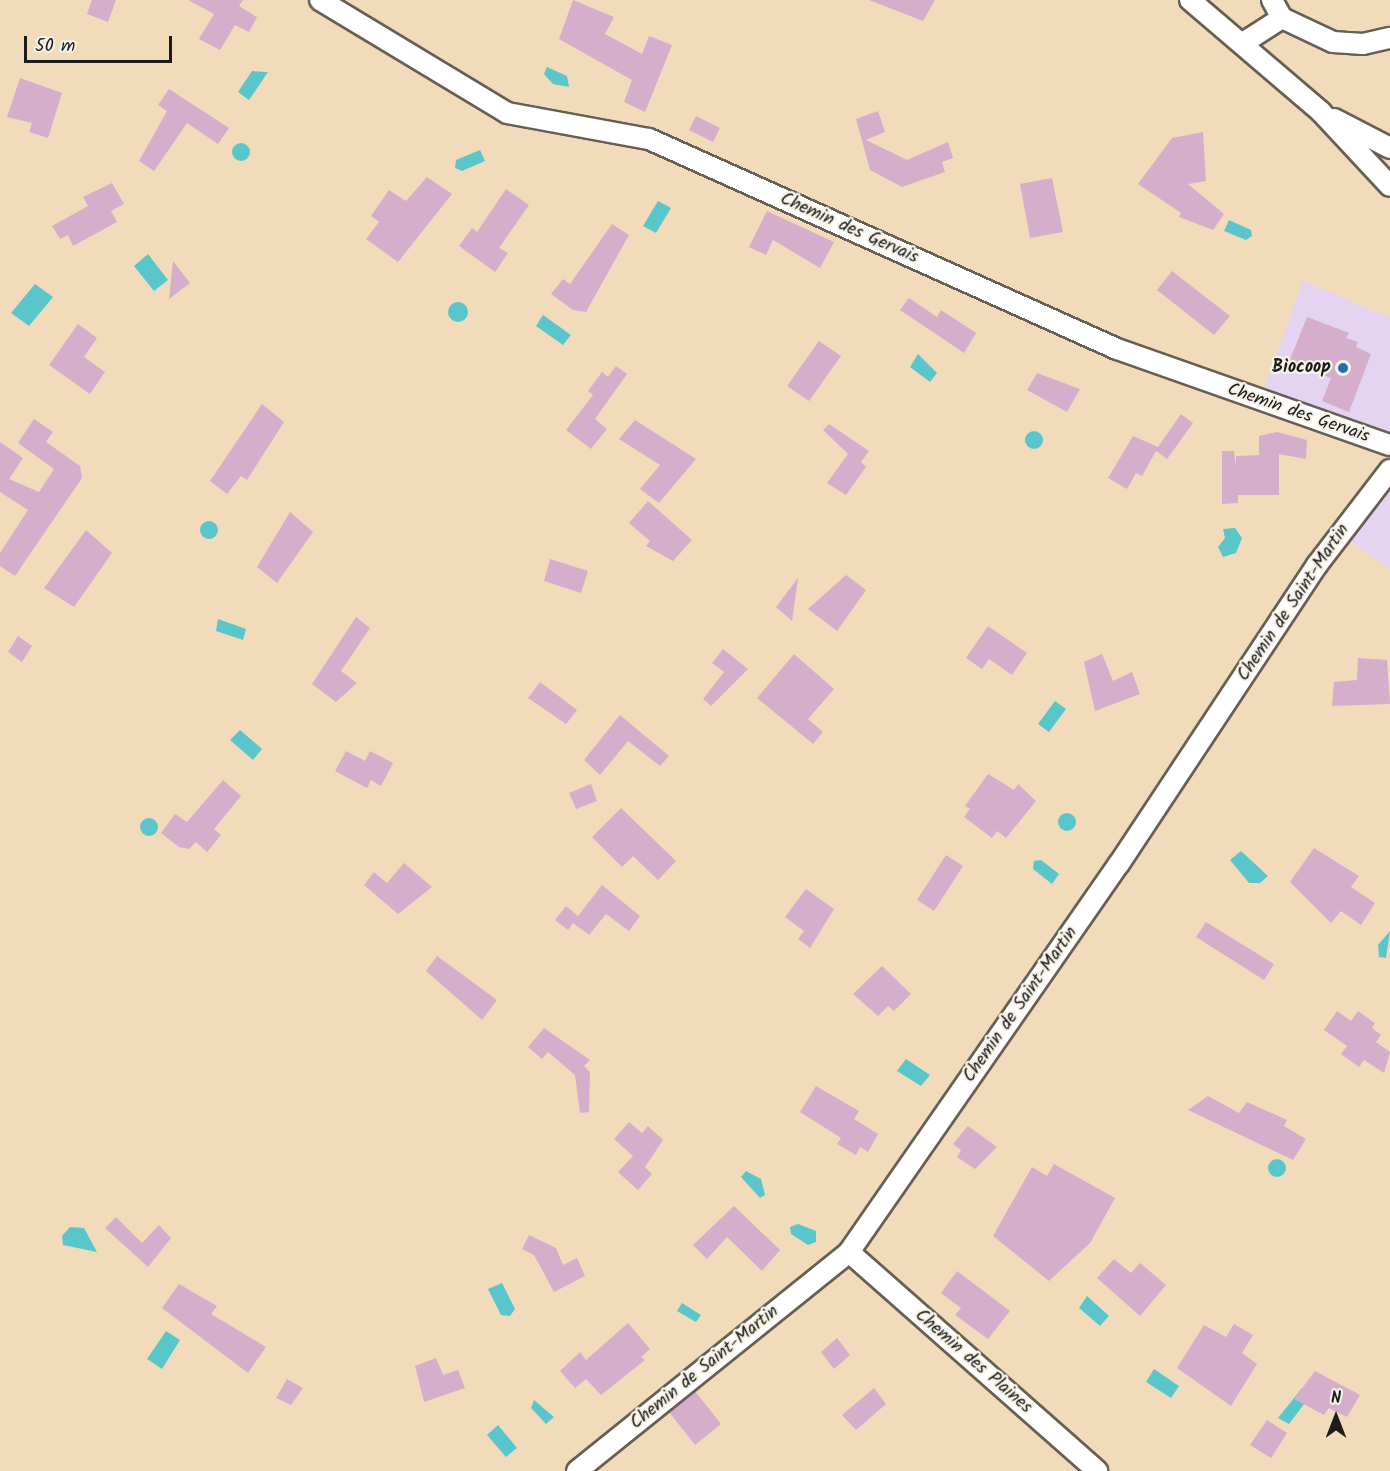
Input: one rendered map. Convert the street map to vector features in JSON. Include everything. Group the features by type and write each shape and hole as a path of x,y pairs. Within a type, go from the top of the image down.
{"street":[{"name":"Chemin des Gervais","path":"320,0 507,114 649,139 1117,349 1390,445"},
{"path":"1190,0 1321,112 1390,186"},
{"path":"1272,0 1282,18 1333,42 1363,45 1390,38"},
{"path":"1243,43 1282,18"},
{"path":"1321,112 1390,148"},
{"name":"Chemin de Saint-Martin","path":"577,1471 849,1252 1119,864 1317,565 1390,470"},
{"name":"Chemin des Plaines","path":"849,1252 1097,1471"}],"shaded area":[{"path":"1303,281 1390,318 1390,432 1344,423 1264,389"},
{"path":"1390,484 1390,570 1347,539"}],"water":[{"path":"547,67 567,76 569,87 553,84 544,74"},
{"path":"252,71 268,72 249,100 238,92"},
{"path":"237,143 245,143 250,148 248,159 237,161 232,156 232,148"},
{"path":"480,150 485,161 462,171 455,168 456,160"},
{"path":"658,201 671,208 656,233 643,226"},
{"path":"1229,220 1251,230 1252,236 1246,240 1224,231"},
{"path":"148,254 168,280 154,291 134,266"},
{"path":"35,284 53,297 29,326 11,313"},
{"path":"458,302 465,305 468,312 465,319 458,322 451,319 448,312 451,305"},
{"path":"543,315 571,335 563,345 536,326"},
{"path":"918,354 937,373 930,382 910,367"},
{"path":"1034,431 1040,434 1043,440 1040,446 1034,449 1028,446 1025,440 1028,434"},
{"path":"205,521 213,521 218,526 216,537 205,539 200,534 200,526"},
{"path":"1235,528 1242,538 1236,553 1223,557 1218,547 1225,538 1223,529"},
{"path":"218,619 246,629 243,640 216,631"},
{"path":"1055,701 1066,709 1049,732 1038,724"},
{"path":"240,730 262,749 253,760 230,740"},
{"path":"1063,813 1071,813 1076,818 1074,829 1063,831 1058,826 1058,818"},
{"path":"145,818 153,818 158,823 156,834 145,836 140,831 140,823"},
{"path":"1241,851 1268,876 1260,883 1249,883 1230,860"},
{"path":"1041,860 1059,874 1052,884 1033,869 1034,861"},
{"path":"1390,931 1386,958 1379,957 1378,945"},
{"path":"906,1059 930,1075 921,1086 897,1071"},
{"path":"1277,1159 1283,1162 1286,1168 1283,1174 1277,1177 1271,1174 1268,1168 1271,1162"},
{"path":"746,1171 761,1179 765,1195 760,1198 741,1177"},
{"path":"798,1224 816,1231 816,1242 808,1245 791,1234 790,1227"},
{"path":"70,1227 84,1228 97,1252 63,1245 62,1236"},
{"path":"502,1283 515,1309 510,1316 501,1315 488,1289"},
{"path":"1087,1296 1109,1316 1100,1326 1079,1308"},
{"path":"682,1303 701,1315 696,1322 677,1311"},
{"path":"166,1331 180,1340 162,1369 147,1359"},
{"path":"1154,1369 1179,1386 1171,1398 1146,1382"},
{"path":"1302,1388 1307,1400 1289,1424 1278,1418"},
{"path":"534,1400 554,1417 546,1424 531,1408"},
{"path":"498,1425 517,1448 506,1457 487,1435"}],"building":[{"path":"92,0 116,0 108,22 87,14"},
{"path":"188,0 243,0 239,6 257,17 249,32 235,25 220,50 199,39 214,14"},
{"path":"573,0 614,17 605,34 642,54 649,36 672,45 645,112 624,102 632,80 559,39"},
{"path":"869,0 935,0 923,21"},
{"path":"20,78 62,93 48,138 29,132 32,123 7,117"},
{"path":"169,89 229,128 218,144 187,123 154,171 139,161 167,111 158,105"},
{"path":"878,111 885,132 866,140 907,160 948,142 953,158 942,162 945,172 902,187 870,170 856,119"},
{"path":"696,116 720,128 713,142 689,130"},
{"path":"1203,132 1206,181 1188,184 1224,214 1213,230 1179,217 1181,213 1138,184 1172,138"},
{"path":"427,177 452,194 398,262 366,239 379,222 371,216 389,190 406,201"},
{"path":"1052,178 1063,232 1030,238 1020,184"},
{"path":"112,183 124,204 111,211 117,222 73,246 68,235 60,239 52,226 88,206 83,197"},
{"path":"506,189 529,205 499,248 508,253 495,272 459,246 472,228 477,232"},
{"path":"767,211 834,242 820,268 773,240 766,255 749,247"},
{"path":"612,224 629,235 586,312 573,310 551,294 563,279 570,284"},
{"path":"173,261 190,283 169,299"},
{"path":"1172,271 1230,316 1214,335 1157,290"},
{"path":"909,298 937,317 941,310 976,333 964,353 900,310"},
{"path":"1307,317 1349,333 1346,338 1358,342 1356,347 1371,354 1349,412 1322,401 1331,378 1289,362"},
{"path":"78,324 97,338 84,357 105,372 90,394 49,365"},
{"path":"819,341 841,356 809,401 787,386"},
{"path":"616,366 627,374 595,419 607,429 591,449 566,430 593,395 588,391 602,372 608,377"},
{"path":"1037,373 1080,389 1067,412 1027,390"},
{"path":"262,404 284,422 247,480 241,476 227,494 210,481"},
{"path":"1181,414 1193,423 1167,459 1156,451 1142,476 1136,473 1127,489 1108,478 1133,436 1158,447"},
{"path":"34,419 53,432 46,442 80,466 82,478 15,576 0,566 0,553 28,510 0,492 0,442 23,458 9,479 39,492 54,469 18,443"},
{"path":"635,420 696,459 659,503 640,489 660,465 619,439"},
{"path":"829,424 869,451 861,462 866,467 846,495 827,483 848,454 823,430"},
{"path":"1277,432 1307,440 1306,459 1279,454 1279,495 1238,495 1238,503 1222,504 1222,451 1234,451 1236,466 1236,456 1259,455 1259,436"},
{"path":"648,501 692,540 673,561 646,546 650,541 629,523"},
{"path":"290,512 313,532 277,583 257,567"},
{"path":"86,530 112,553 74,607 44,588"},
{"path":"550,559 588,571 581,593 544,581"},
{"path":"846,575 866,590 837,631 808,609"},
{"path":"798,578 792,621 776,607"},
{"path":"356,617 370,628 341,671 357,683 336,702 312,684"},
{"path":"988,626 1027,653 1012,675 989,659 982,669 966,658"},
{"path":"18,636 32,646 22,662 8,652"},
{"path":"723,649 748,669 711,706 703,699 724,672 712,663"},
{"path":"794,654 834,689 808,719 823,732 813,744 757,698"},
{"path":"1102,654 1113,681 1132,672 1140,694 1095,711 1084,662"},
{"path":"1358,658 1387,660 1390,704 1332,706 1334,682 1357,680"},
{"path":"540,682 577,710 566,724 528,698"},
{"path":"620,715 669,756 660,766 628,741 600,775 584,760"},
{"path":"346,751 365,761 370,751 393,763 381,786 371,780 367,788 335,771"},
{"path":"988,774 1014,790 1018,784 1036,801 1006,838 997,831 992,838 964,817 970,809 965,806"},
{"path":"223,780 241,796 214,829 221,835 207,852 196,842 189,849 179,847 161,833 175,814 187,822"},
{"path":"591,784 597,801 576,809 569,793"},
{"path":"621,808 676,861 658,880 633,856 622,867 592,837"},
{"path":"1314,848 1359,876 1351,887 1375,903 1361,925 1341,911 1331,923 1290,882"},
{"path":"946,855 963,866 934,911 917,900"},
{"path":"404,863 432,887 398,914 364,885 374,872 387,883"},
{"path":"602,885 640,916 629,931 606,914 589,935 573,923 568,930 555,920 566,906 578,916"},
{"path":"806,889 834,909 810,948 798,939 804,931 785,917"},
{"path":"1206,922 1274,964 1264,980 1196,937"},
{"path":"437,956 497,1000 482,1020 426,971"},
{"path":"882,966 911,994 894,1011 888,1006 878,1016 853,994"},
{"path":"1337,1011 1351,1021 1358,1011 1375,1023 1372,1028 1381,1035 1376,1042 1390,1052 1384,1073 1364,1060 1359,1067 1341,1054 1347,1046 1324,1030"},
{"path":"544,1028 590,1060 584,1066 590,1072 589,1112 580,1113 575,1075 548,1052 542,1059 528,1047"},
{"path":"816,1086 859,1111 854,1119 878,1134 868,1152 860,1147 856,1155 837,1144 841,1138 800,1112"},
{"path":"1208,1096 1239,1113 1247,1102 1287,1120 1284,1126 1306,1139 1293,1160 1188,1110"},
{"path":"629,1122 642,1133 648,1126 663,1140 645,1167 652,1174 638,1190 618,1172 633,1156 614,1139"},
{"path":"968,1126 997,1147 975,1169 957,1157 961,1150 953,1144"},
{"path":"1054,1164 1115,1198 1090,1243 1049,1281 993,1236 1032,1167 1047,1176"},
{"path":"734,1206 780,1250 762,1271 727,1237 707,1259 693,1245"},
{"path":"116,1217 142,1243 159,1225 171,1238 148,1267 105,1228"},
{"path":"529,1235 556,1248 563,1265 577,1258 585,1276 554,1292 534,1255 522,1249"},
{"path":"1114,1259 1131,1273 1140,1263 1166,1285 1140,1316 1097,1278"},
{"path":"957,1271 1010,1311 988,1339 955,1315 961,1308 941,1293"},
{"path":"179,1284 217,1306 211,1314 266,1347 248,1373 162,1308"},
{"path":"628,1323 650,1349 641,1357 645,1360 601,1395 586,1379 575,1388 560,1371 580,1352 586,1360"},
{"path":"1234,1324 1253,1335 1242,1353 1257,1364 1231,1406 1177,1368 1204,1325 1226,1337"},
{"path":"837,1338 850,1355 834,1369 821,1352"},
{"path":"436,1358 443,1375 458,1370 465,1388 424,1402 415,1366"},
{"path":"1315,1371 1360,1395 1347,1417 1329,1408 1324,1415 1294,1399"},
{"path":"287,1379 303,1388 291,1405 276,1398"},
{"path":"874,1388 886,1404 856,1430 842,1415"},
{"path":"695,1391 721,1424 695,1445 669,1412"},
{"path":"1267,1420 1287,1433 1271,1458 1250,1445"}],"place":[{"name":"Biocoop","path":"1343,368"}]}
